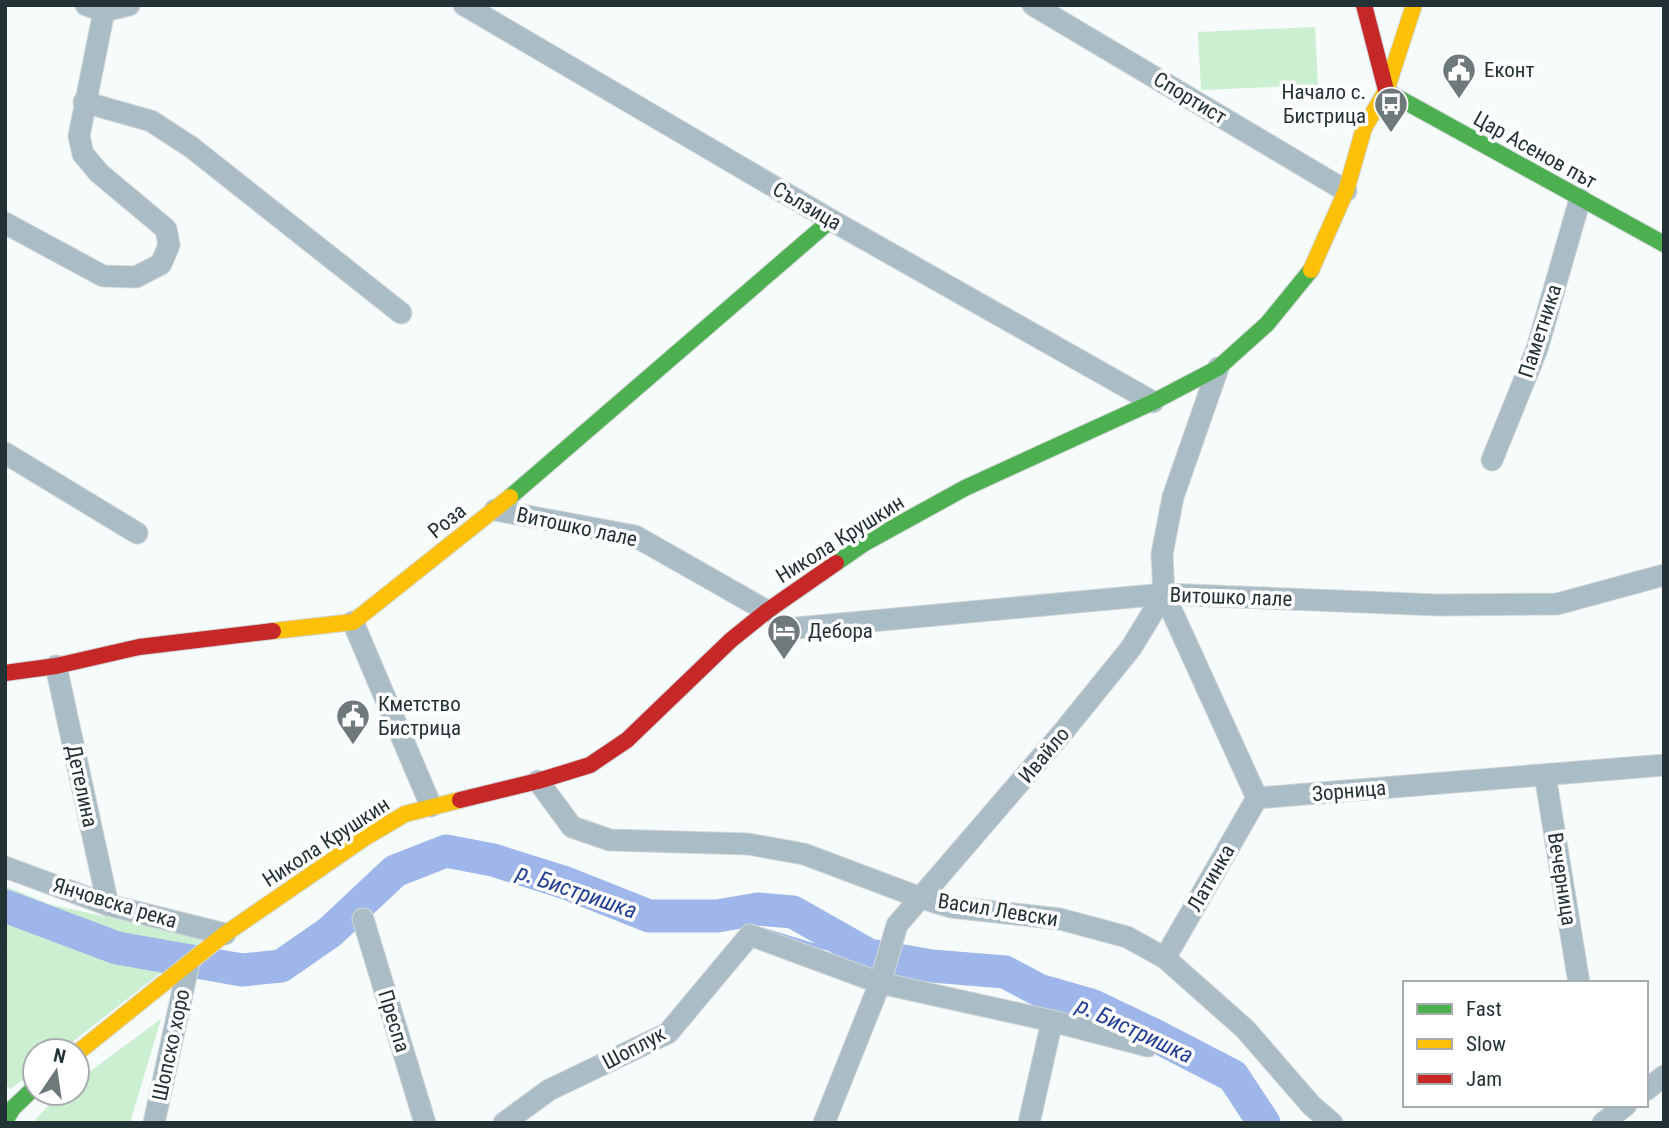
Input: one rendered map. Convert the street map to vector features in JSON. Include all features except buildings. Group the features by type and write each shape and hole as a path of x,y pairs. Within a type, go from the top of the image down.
{"street":[{"path":"5,223 103,276 136,276 161,264 169,245 166,229 99,173 83,154 79,136 95,8 129,5"},
{"name":"Сълзица","path":"464,5 831,220 1153,402"},
{"name":"Спортист","path":"1033,5 1346,191"},
{"path":"1364,5 1386,91"},
{"name":"Никола Крушкин","path":"91,1042 221,938 366,837 405,814 538,782 590,765 627,740 731,640 767,611 865,543 965,488 1153,402 1217,368 1268,324 1311,270 1346,191 1364,128 1386,91 1414,5"},
{"name":"Цар Асенов път","path":"1386,91 1664,244"},
{"path":"84,102 151,121 191,147 401,313"},
{"name":"Паметника","path":"1492,460 1537,349 1580,199"},
{"name":"Роза","path":"353,622 495,510 831,220"},
{"path":"1217,368 1174,497 1161,554 1164,594 1257,799"},
{"path":"5,453 137,533"},
{"name":"Витошко лале","path":"495,510 635,536 767,611"},
{"name":"Витошко лале","path":"796,628 1164,594 1438,605 1557,604 1664,575"},
{"name":"Ивайло","path":"824,1123 880,983 897,925 1131,649 1164,594"},
{"path":"5,673 57,666 139,647 353,622 431,806"},
{"name":"Детелина","path":"57,666 108,905"},
{"name":"Зорница","path":"1257,799 1664,765"},
{"name":"Вечерница","path":"1545,775 1578,981"},
{"name":"Васил Левски","path":"538,782 572,827 610,840 748,844 804,854 951,907 1060,919 1127,937 1165,958 1245,1029 1312,1106 1332,1123"},
{"name":"Латинка","path":"1165,958 1257,799"},
{"name":"Янчовска река","path":"5,867 108,905 221,938"},
{"name":"Преспа","path":"363,919 425,1123"},
{"name":"Шоплук","path":"504,1123 549,1090 668,1033 750,934 880,983"},
{"name":"Шопско хоро","path":"154,1123 188,967"},
{"path":"880,983 1052,1021 1147,1046"},
{"path":"1029,1123 1052,1021"},
{"path":"1648,1088 1664,1076"},
{"path":"5,1121 21,1100"},
{"path":"1602,1123 1623,1107"}],"green space":[{"path":"1315,27 1318,85 1201,90 1198,32"},
{"path":"5,886 52,905 205,938 79,1037 21,1037 21,1081 10,1089 5,1084 5,949 9,948 5,947"},
{"path":"161,1019 130,1123 32,1123 47,1107 91,1107 91,1071"}],"waterway":[{"name":"р. Бистришка","path":"5,906 117,948 242,970 281,966 330,932 395,871 446,851 493,860 566,883 649,916 717,916 758,909 793,912 869,955 932,966 1005,972 1039,990 1091,1005 1233,1076 1264,1123"},
{"path":"717,916 811,945 869,955"}],"traffic: fast":[{"path":"1386,91 1664,244"},
{"path":"510,497 831,220"},
{"path":"836,563 865,543 965,488 1153,402 1218,368 1267,324 1311,270"},
{"path":"5,1121 21,1100"}],"traffic: slow":[{"path":"1311,270 1346,191 1364,128 1386,91 1414,5"},
{"path":"273,631 353,622 510,497"},
{"path":"91,1042 225,934 366,837 405,814 460,800"}],"traffic: jam":[{"path":"1364,5 1386,90"},
{"path":"460,800 590,765 627,740 731,640 836,563"},
{"path":"5,673 56,666 139,647 273,631"}],"place":[{"name":"Еконт","path":"1459,100"},
{"name":"Начало с. Бистрица","path":"1391,134"},
{"name":"Дебора","path":"784,661"},
{"name":"Кметство Бистрица","path":"353,746"}]}
